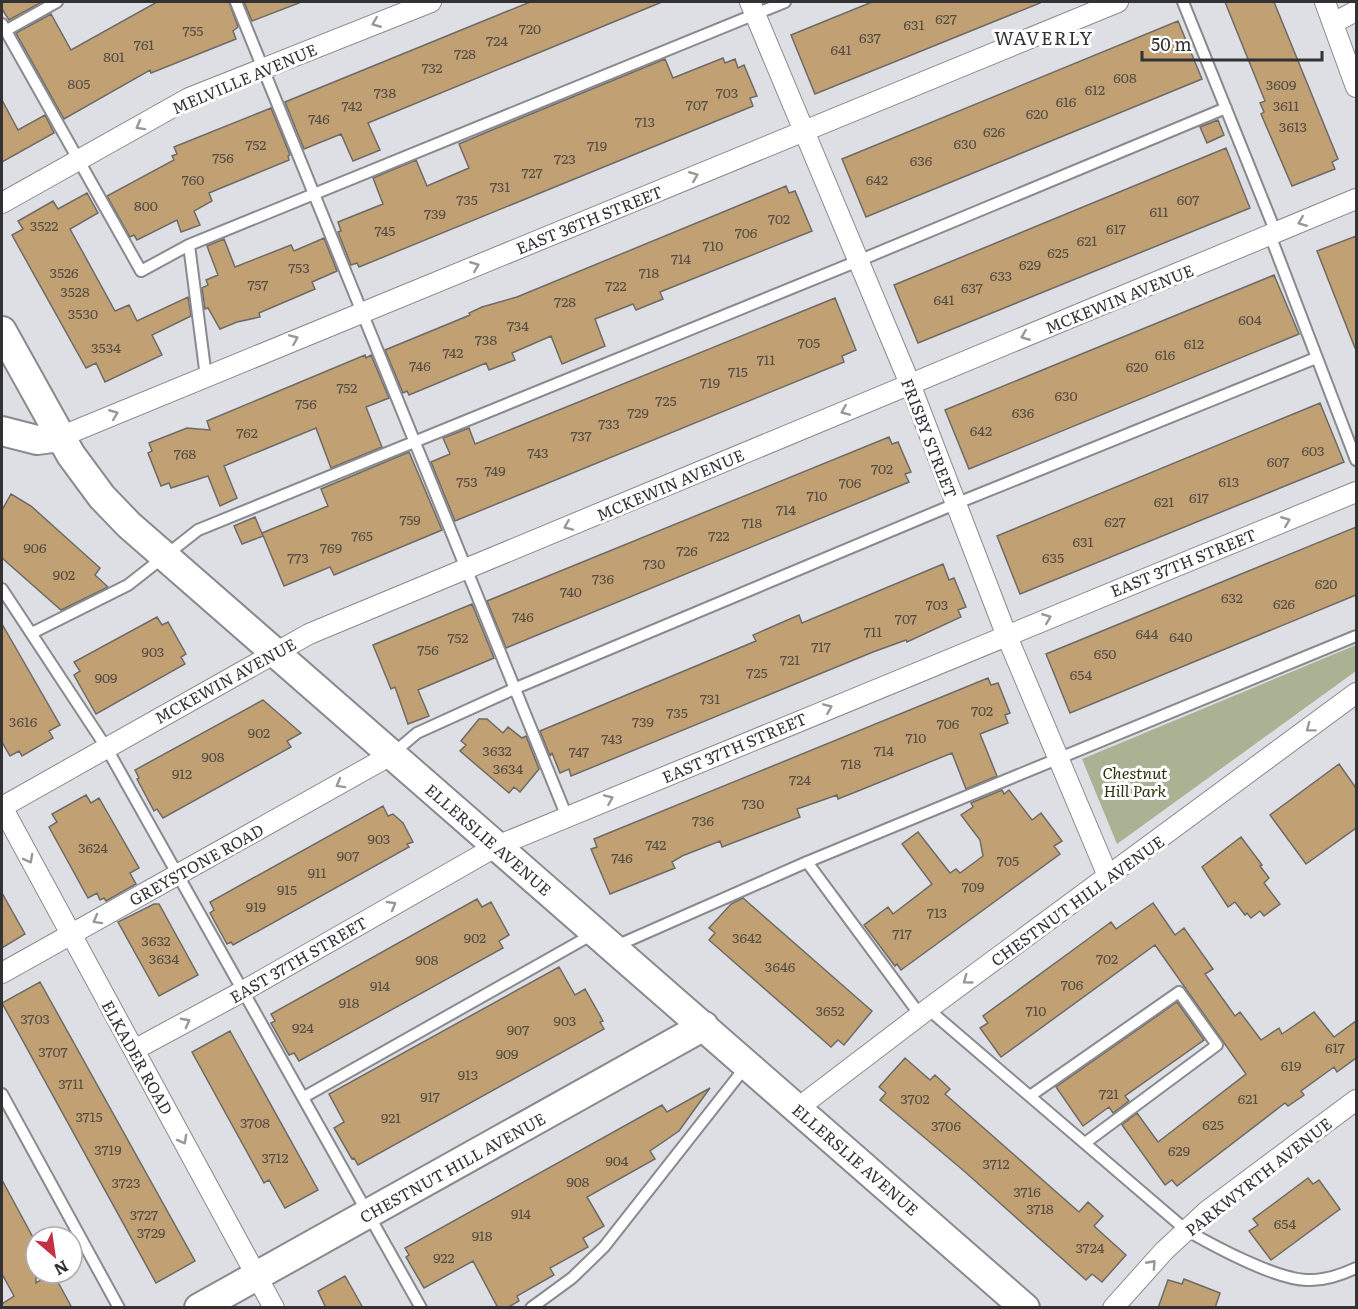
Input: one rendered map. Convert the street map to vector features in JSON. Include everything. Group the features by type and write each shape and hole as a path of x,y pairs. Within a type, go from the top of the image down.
{"street":[{"name":"MELVILLE AVENUE","path":"2,203 189,98 431,2"},
{"name":"EAST 36TH STREET","path":"60,436 1118,2"},
{"path":"1325,2 1356,87"},
{"name":"FRISBY STREET","path":"752,8 910,384 1006,634 1108,876"},
{"path":"1333,23 1356,11"},
{"name":"MCKEWIN AVENUE","path":"2,807 273,652 309,634 1356,199"},
{"name":"ELLERSLIE AVENUE","path":"4,343 60,436 102,497 162,557 1026,1308"},
{"path":"2,431 37,440 60,436"},
{"name":"EAST 37TH STREET","path":"134,1050 245,990 497,846 1006,634 1356,492"},
{"name":"CHESTNUT HILL AVENUE","path":"798,1108 924,1012 1356,693"},
{"name":"GREYSTONE ROAD","path":"2,973 391,755"},
{"name":"ELKADER ROAD","path":"2,807 274,1308"},
{"name":"CHESTNUT HILL AVENUE","path":"200,1308 704,1026"},
{"name":"PARKWYRTH AVENUE","path":"1113,1308 1186,1230 1238,1187 1356,1100"}],"lane":[{"path":"57,2 3,27 141,271 189,245 316,195 752,8 785,2"},
{"path":"236,2 416,440 567,817"},
{"path":"1183,2 1226,108 1316,358 1356,460"},
{"path":"33,633 128,585 198,530 1226,108"},
{"path":"189,245 206,377"},
{"path":"391,755 417,733 516,688 955,504 1316,358"},
{"path":"2,589 106,747 180,873 421,1308"},
{"path":"304,1097 604,940 807,862 1356,636"},
{"path":"807,862 924,1012 1030,1096 1186,1230 1208,1243 1289,1276 1306,1280 1331,1277 1356,1268"},
{"path":"1030,1096 1179,992 1217,1045 1085,1143"},
{"path":"531,1308 572,1278 604,1247 747,1064"},
{"path":"2,1094 119,1308"}],"green space":[{"name":"Chestnut Hill Park","path":"1356,645 1356,671 1117,844 1082,759"}],"building":[{"path":"2,2 42,2 9,20 2,9"},
{"path":"157,2 229,2 238,27 233,31 236,39 151,73 150,70 64,119 16,33 51,14 71,50"},
{"path":"244,2 299,2 299,3 252,21"},
{"path":"530,2 662,2 368,123 380,150 353,161 341,134 304,149 285,102"},
{"path":"872,2 1040,3 815,94 791,35"},
{"path":"1225,2 1274,2 1338,159 1332,162 1335,169 1292,186 1261,114 1264,112 1260,103 1265,101"},
{"path":"1178,21 1202,79 866,217 842,159"},
{"path":"723,58 725,63 735,59 738,68 744,65 757,96 750,98 753,106 359,267 357,263 351,265 338,232 341,231 338,222 383,204 373,178 416,160 427,186 469,168 459,144 665,59 673,78"},
{"path":"2,100 18,130 45,115 54,133 2,162"},
{"path":"271,108 290,155 289,160 209,193 212,201 194,211 200,225 181,232 177,220 137,240 134,235 130,237 107,196 174,160 172,156 177,154 174,147"},
{"path":"1218,120 1224,135 1207,143 1200,127"},
{"path":"1226,148 1250,208 918,343 894,285"},
{"path":"786,186 789,193 795,191 812,231 660,292 663,299 636,310 633,304 595,319 605,346 562,364 551,336 512,353 515,360 489,370 486,363 409,395 407,391 403,393 385,350 470,315 469,313 482,307 517,297"},
{"path":"87,193 98,213 70,229 115,311 129,305 137,321 188,297 191,316 152,335 162,355 105,382 96,363 86,368 12,235 23,229 18,221 53,201 58,209"},
{"path":"1356,236 1356,348 1355,348 1317,251"},
{"path":"324,238 337,271 312,282 315,289 259,313 260,317 237,322 220,329 208,308 205,309 202,288 208,285 206,280 218,275 207,246 224,239 235,267 291,245 294,251"},
{"path":"1274,275 1299,334 969,469 945,410"},
{"path":"835,298 856,350 842,356 844,362 455,521 431,462 450,454 443,438 469,428 475,444"},
{"path":"365,355 366,358 371,355 389,398 366,407 382,447 331,468 316,428 224,466 237,498 220,506 208,476 171,488 169,483 161,486 148,453 152,451 149,443 187,428 210,430 207,421"},
{"path":"1320,403 1344,462 1020,594 997,536"},
{"path":"889,437 892,444 898,442 911,472 905,474 909,482 506,648 487,601"},
{"path":"409,452 442,530 334,575 330,567 284,586 262,533 328,506 321,489"},
{"path":"11,494 31,506 100,568 95,575 108,587 61,610 2,558 2,510"},
{"path":"255,517 263,536 242,544 234,526"},
{"path":"1356,527 1356,595 1070,713 1046,654"},
{"path":"943,564 949,580 954,578 966,607 958,610 961,617 907,642 906,640 873,652 571,776 569,769 560,773 552,753 550,756 540,731 756,641 753,635 799,615 802,623"},
{"path":"472,604 494,658 418,690 429,716 408,724 395,687 391,689 373,645"},
{"path":"157,617 162,625 168,622 186,654 181,657 185,664 96,714 74,675 80,671 74,662"},
{"path":"2,624 60,725 49,731 53,738 22,756 19,751 10,756 2,742"},
{"path":"988,678 991,685 998,683 1010,713 1005,715 1008,723 980,734 997,776 966,789 952,753 838,799 837,795 797,809 800,817 722,847 720,841 682,856 672,862 675,868 610,894 591,849 597,847 594,839"},
{"path":"263,700 301,733 287,741 291,747 163,818 157,809 154,811 137,779 139,778 135,770"},
{"path":"479,719 487,719 503,733 508,727 522,738 526,736 539,769 520,792 514,787 509,793 460,751 466,745 461,741"},
{"path":"1339,764 1356,788 1356,828 1306,864 1270,815"},
{"path":"1002,790 1004,794 1009,790 1032,820 1041,813 1062,841 1054,846 1060,854 901,970 897,964 895,966 864,925 888,907 893,914 932,884 902,844 918,832 950,873 956,869 960,873 983,856 980,840 961,815 973,807 971,803"},
{"path":"86,795 91,803 99,798 139,868 130,873 136,884 106,901 104,898 100,900 97,893 88,898 49,827 57,822 52,814"},
{"path":"383,806 388,816 393,814 403,823 413,842 407,844 409,847 233,945 231,942 227,944 210,913 214,910 210,902"},
{"path":"1241,837 1262,865 1260,866 1269,878 1264,883 1280,904 1264,916 1260,911 1251,918 1247,913 1245,915 1235,902 1228,907 1202,867"},
{"path":"2,893 25,934 2,948"},
{"path":"743,898 872,1011 844,1045 838,1040 831,1047 709,940 715,933 709,928 731,904"},
{"path":"477,899 482,907 491,902 509,935 499,941 503,948 299,1061 294,1053 289,1055 271,1023 275,1021 271,1014"},
{"path":"1153,903 1175,935 1184,928 1213,969 1205,974 1235,1016 1240,1012 1261,1040 1279,1028 1282,1034 1314,1012 1334,1037 1356,1021 1356,1058 1337,1072 1334,1067 1301,1091 1304,1095 1288,1106 1285,1103 1177,1186 1172,1180 1165,1185 1122,1125 1137,1113 1158,1142 1246,1074 1155,945 1001,1057 980,1028 988,1023 983,1016 1111,922 1116,929"},
{"path":"154,904 159,904 198,975 159,996 118,922"},
{"path":"559,967 575,995 585,989 603,1021 600,1022 604,1029 358,1165 354,1158 352,1159 334,1128 344,1122 329,1094"},
{"path":"40,982 195,1261 156,1283 2,1003"},
{"path":"1177,1002 1204,1040 1125,1096 1129,1101 1113,1113 1109,1107 1083,1126 1056,1087"},
{"path":"230,1031 318,1190 285,1208 269,1180 264,1183 192,1052"},
{"path":"905,1058 930,1080 935,1075 950,1089 945,1094 1079,1212 1088,1202 1103,1216 1094,1226 1126,1255 1102,1282 1092,1274 1086,1280 964,1171 880,1100 886,1093 879,1087"},
{"path":"710,1088 679,1131 650,1151 655,1159 587,1197 604,1226 583,1238 588,1247 550,1268 554,1275 517,1296 519,1301 507,1308 498,1308 473,1261 424,1288 406,1257 409,1255 405,1248 662,1105 667,1112"},
{"path":"1308,1178 1313,1184 1319,1180 1340,1209 1271,1260 1249,1231 1258,1225 1253,1219"},
{"path":"2,1180 26,1225 24,1225 24,1285 60,1285 72,1308 2,1308 2,1304 14,1296 2,1274"},
{"path":"345,1276 363,1308 326,1308 318,1291"},
{"path":"1184,1279 1220,1293 1215,1308 1158,1308 1168,1280 1182,1284"}],"district":[{"name":"WAVERLY","path":"1044,37"}]}
